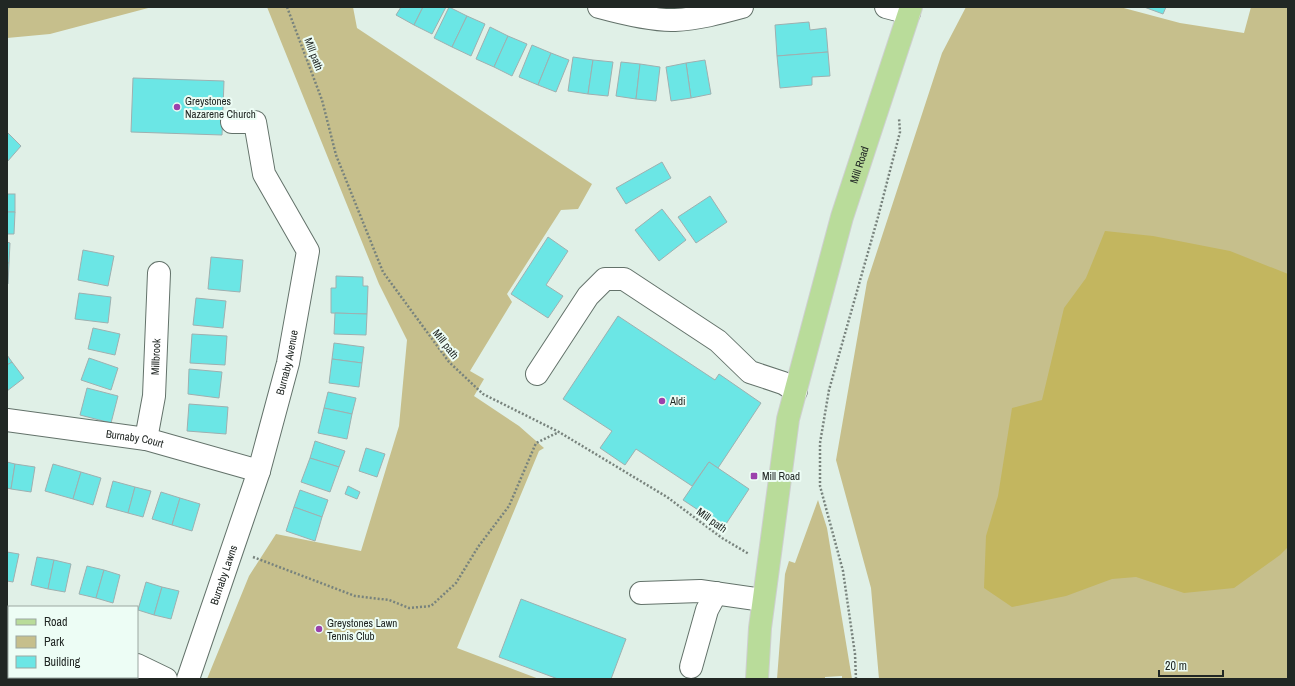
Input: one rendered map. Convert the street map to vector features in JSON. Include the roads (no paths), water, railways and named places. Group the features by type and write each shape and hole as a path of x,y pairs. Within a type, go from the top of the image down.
{"main road":[{"name":"Mill Road","path":"757,679 763,600 788,418 842,216 910,10"}],"street":[{"path":"599,7 621,13 674,20 708,16 742,7"},
{"path":"886,7 910,10"},
{"name":"Burnaby Avenue","path":"232,122 255,122 264,174 308,252 288,363 259,471"},
{"name":"Millbrook","path":"146,439 154,396 159,273"},
{"path":"537,374 588,296 605,279 624,279 718,341 750,372 783,384 796,391"},
{"name":"Burnaby Court","path":"7,420 146,439 259,471"},
{"name":"Burnaby Lawns","path":"188,679 259,471"},
{"path":"641,593 700,591 763,600"},
{"path":"691,667 707,610 716,593"},
{"path":"138,665 166,679"}],"place":[{"name":"Greystones Nazarene Church","path":"177,107"},
{"name":"Aldi","path":"662,401"},
{"name":"Mill Road","path":"754,476"},
{"name":"Greystones Lawn Tennis Club","path":"319,629"}]}
